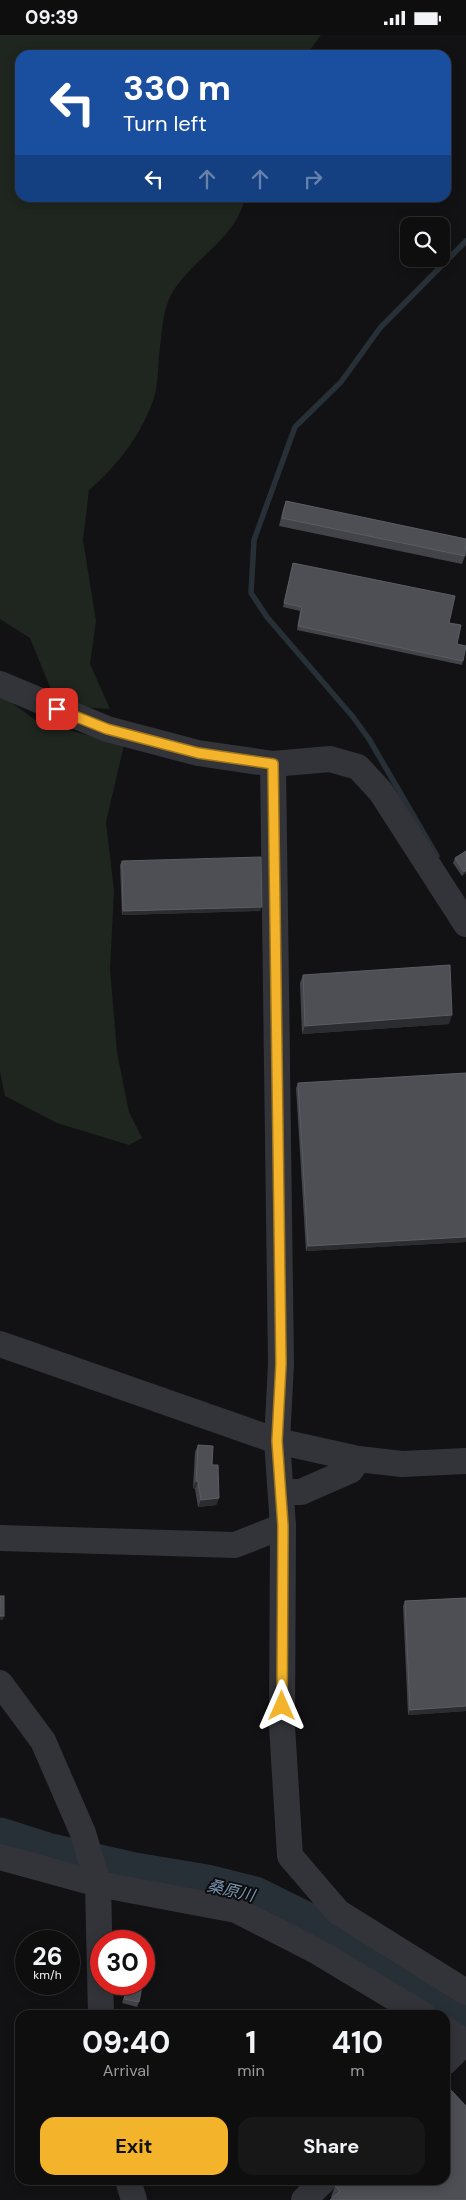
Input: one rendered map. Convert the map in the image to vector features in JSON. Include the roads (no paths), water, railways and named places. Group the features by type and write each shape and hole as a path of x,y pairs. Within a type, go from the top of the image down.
{"street":[{"path":"0,684 107,729 198,753 273,764 330,759 358,767 381,792 466,925"},
{"path":"273,764 281,1364 277,1441 283,1526 282,1725 290,1856 338,1912 466,1992"},
{"path":"0,1344 277,1441 358,1459 402,1464 466,1461"},
{"path":"281,1491 301,1492 351,1470 358,1459"},
{"path":"0,1538 235,1545 283,1526"},
{"path":"0,1683 42,1741 83,1833 98,1884 101,2010"},
{"path":"0,1857 98,1884 236,1910 326,1957 415,2010"},
{"path":"450,2053 459,2038"},
{"path":"130,2185 134,2200"},
{"path":"304,2200 319,2185"}],"waterway":[{"path":"437,856 369,739 353,717 267,617 251,593 254,540 295,427 341,382 380,328 466,241"},
{"name":"桑原川","path":"0,1835 47,1850 135,1870 207,1882 255,1894 338,1935 466,2014"}]}
